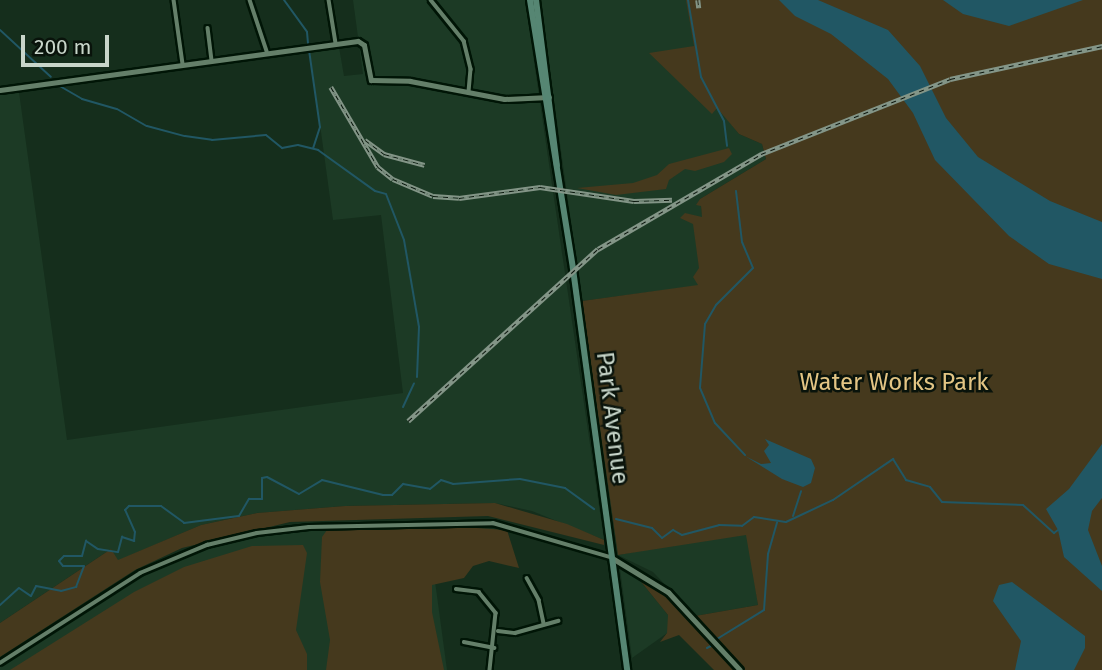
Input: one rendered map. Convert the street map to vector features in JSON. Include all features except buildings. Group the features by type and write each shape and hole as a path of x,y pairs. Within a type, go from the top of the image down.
{"main road":[{"name":"Park Avenue","path":"530,0 627,670"},
{"name":"Park Avenue","path":"536,0 546,97"}],"street":[{"path":"174,0 183,64"},
{"path":"250,0 267,51"},
{"path":"329,0 336,43"},
{"path":"431,0 455,25 467,48 471,69 468,94"},
{"path":"208,28 212,60"},
{"path":"0,90 267,51 363,42 371,80 410,81 504,99 546,97"},
{"path":"0,663 140,573 186,552 257,533 309,527 493,523 612,558 668,592 740,670"},
{"path":"527,578 539,600 544,623"},
{"path":"456,589 476,591 488,598 496,613 498,631 490,670"},
{"path":"498,631 515,633 558,621"},
{"path":"464,642 494,648"}],"shaded area":[{"path":"353,0 525,0 604,540 532,511 495,503 345,506 257,513 201,525 117,561 111,549 0,623 0,94 19,92 67,440 403,393 381,215 333,220 310,51 339,47 344,76 363,74"},
{"path":"540,0 694,0 711,99 739,134 762,144 766,159 700,199 711,284 582,301"},
{"path":"427,522 447,670 0,670 0,665 34,641 140,573 186,552 241,536 309,527"},
{"path":"748,531 758,605 695,616 653,572 618,555"},
{"path":"620,569 638,578 677,626 632,658"}],"green space":[{"name":"Water Works Park","path":"686,0 1102,0 1102,670 743,670 695,616 758,605 746,535 618,555 582,301 698,285 693,277 699,268 693,224 680,218 685,213 702,217 701,206 696,205 700,199 766,159 762,144 739,134 717,108 712,114 649,53 694,46"},
{"path":"729,148 732,154 724,162 695,171 685,169 669,180 666,189 616,195 577,188 633,183 657,175 669,164"},
{"path":"495,503 567,524 604,540 604,545 488,516 290,522 182,548 135,570 0,657 0,623 111,549 118,560 201,525 257,513 345,506"},
{"path":"432,525 507,530 519,568 489,561 473,566 464,578 432,585 432,612 444,670 326,670 330,640 320,582 322,537 327,530"},
{"path":"303,545 307,553 296,630 307,654 307,670 10,670 134,592 184,567 252,546"},
{"path":"623,567 666,594 738,670 714,670 679,635 660,642 667,633 668,615 638,578 620,569"}],"water":[{"path":"779,0 818,0 888,30 920,66 946,118 978,157 1050,201 1102,222 1102,279 1049,264 1009,236 935,160 913,113 888,79 831,34 795,16"},
{"path":"943,0 1083,0 1009,26 963,14"},
{"path":"765,439 811,459 815,468 811,483 803,487 782,479 745,456 761,464 771,463 764,451 769,445"},
{"path":"1102,444 1102,498 1092,511 1088,530 1102,566 1102,591 1064,557 1058,530 1046,509 1069,489"},
{"path":"1012,582 1085,636 1085,648 1074,670 1015,670 1021,641 993,601 999,585"}],"waterway":[{"path":"284,0 307,32 308,44"},
{"path":"688,0 701,77 724,121 727,146"},
{"path":"0,30 51,77"},
{"path":"309,50 320,127 313,148"},
{"path":"58,85 82,99 117,109 147,126 185,136 212,140 266,135 282,148 298,145 318,150 375,191 386,194 404,240 419,327 417,377"},
{"path":"736,191 742,242 753,268 716,305 705,324 700,388 715,423 745,455"},
{"path":"403,407 414,383"},
{"path":"616,519 652,528 662,538 673,530 682,535 719,525 742,526 754,517 786,522 833,500 893,459 906,480 930,487 942,502 1023,505 1054,533 1058,530"},
{"path":"0,605 19,588 31,596 36,586 61,591 76,587 84,566 63,566 59,561 64,556 82,556 86,541 98,549 118,552 122,537 134,541 135,532 125,510 129,506 161,506 184,523 239,516 249,499 262,499 262,478 267,477 299,494 322,480 383,495 392,495 403,484 430,489 441,480 453,484 520,479 565,488 594,509"},
{"path":"793,516 801,491"},
{"path":"717,639 764,610 768,554 777,522"},
{"path":"707,648 711,646"}],"railway":[{"path":"698,0 699,8"},
{"path":"408,421 598,249 761,154 950,79 1102,46"},
{"path":"331,87 378,167 393,179 433,196 459,198 540,187 634,201 672,200"},
{"path":"365,140 384,154 425,165"}]}
